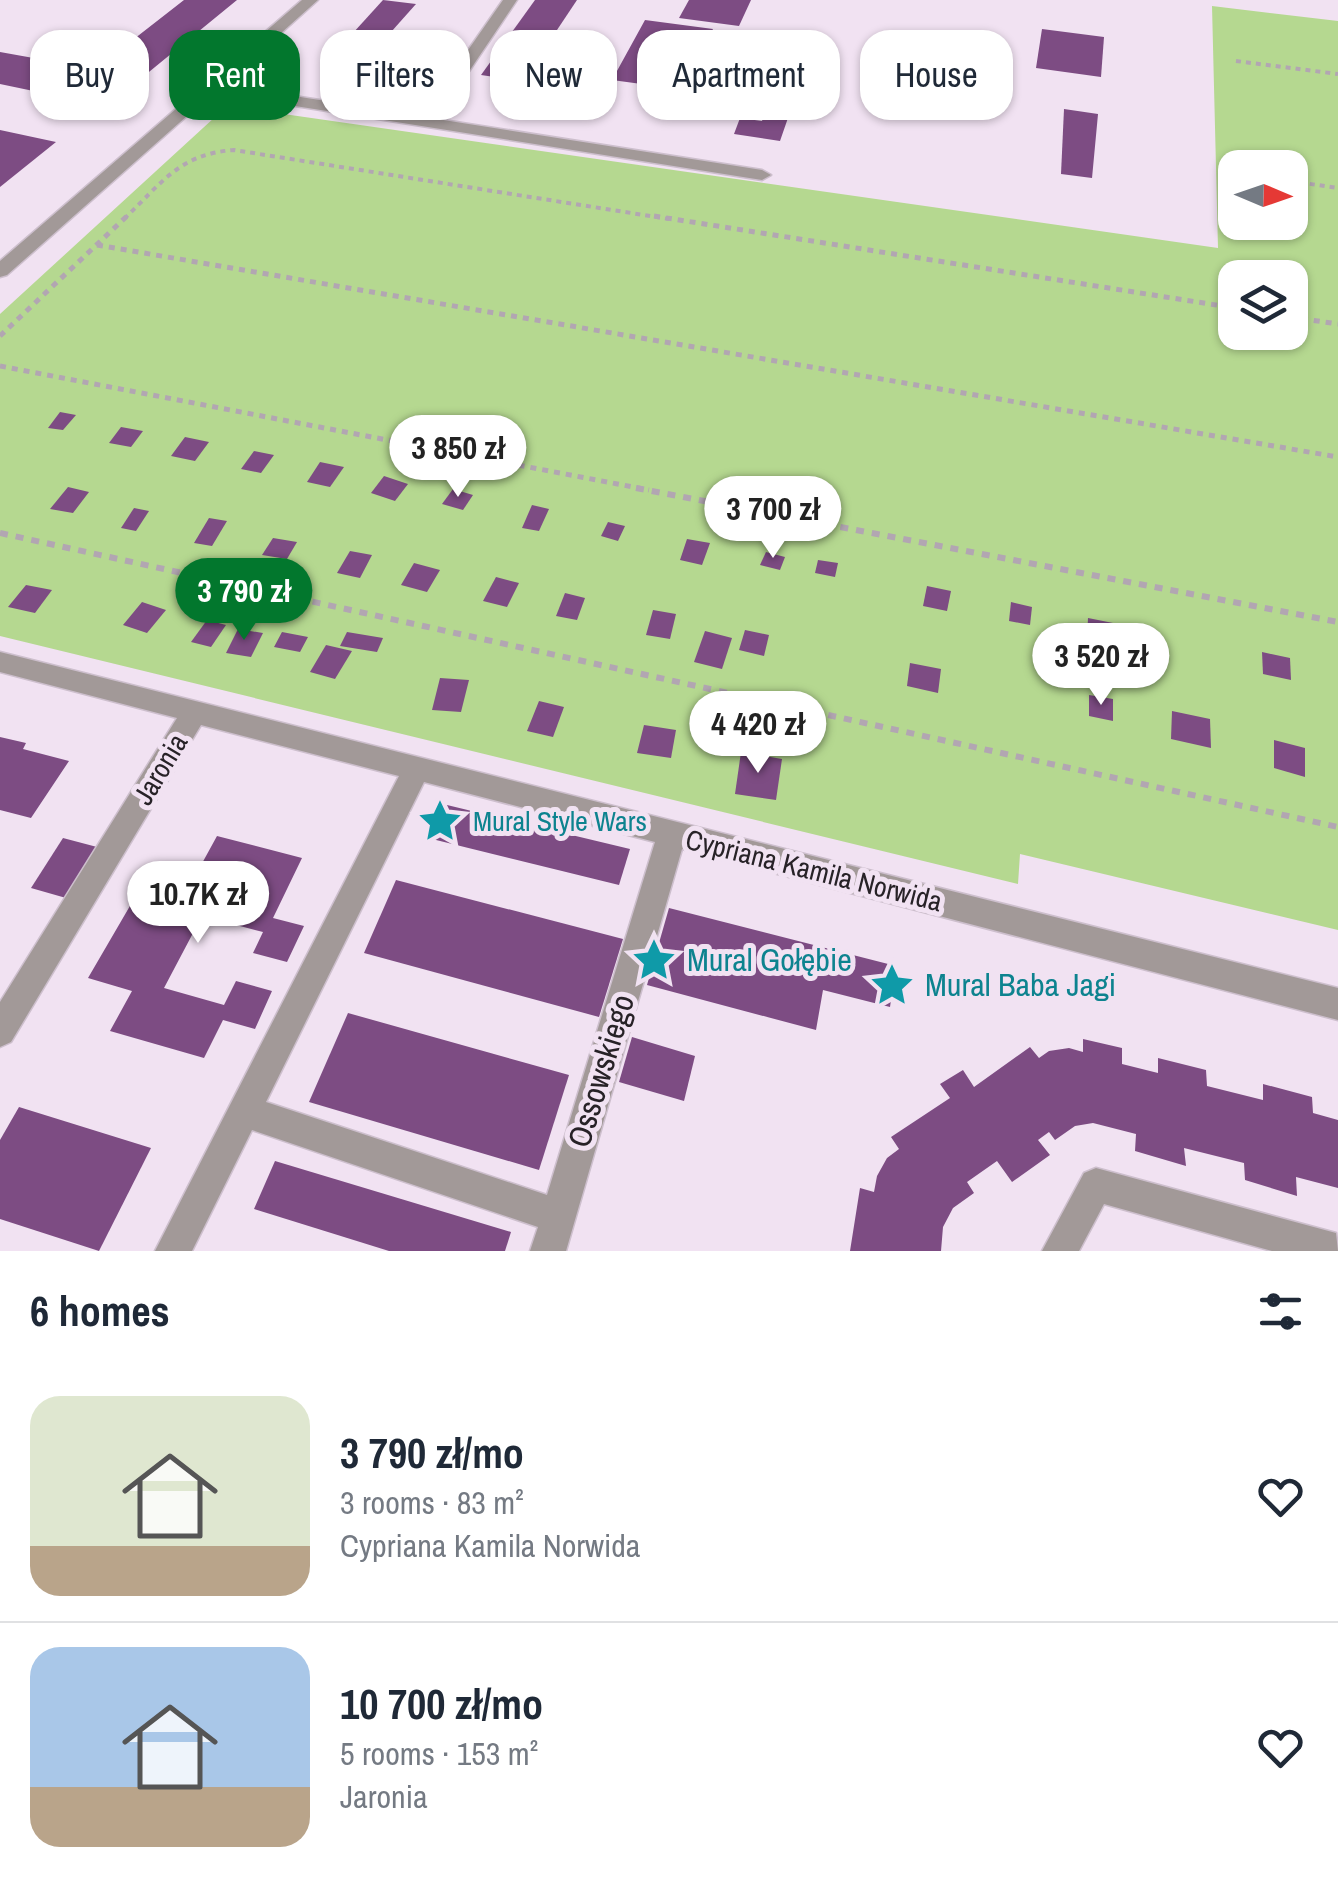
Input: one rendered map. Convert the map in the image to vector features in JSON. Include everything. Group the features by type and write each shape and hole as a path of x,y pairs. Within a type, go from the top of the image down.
{"street":[{"path":"277,30 311,0"},
{"path":"426,122 510,0"},
{"path":"300,102 762,174"},
{"path":"0,272 173,120"},
{"name":"Cypriana Kamila Norwida","path":"0,662 1338,1004"},
{"name":"Jaronia","path":"0,1031 195,712"},
{"path":"173,1251 417,768"},
{"name":"Ossowskiego","path":"548,1251 672,833"},
{"path":"244,1111 558,1216"},
{"path":"1060,1251 1096,1184 1336,1251"}],"path":[{"path":"1236,61 1338,74"},
{"path":"0,336 185,161 209,152 234,150 1218,305"},
{"path":"1308,183 1338,188"},
{"path":"96,245 1338,457"},
{"path":"1308,320 1338,324"},
{"path":"0,366 1338,622"},
{"path":"0,533 1338,827"}],"green space":[{"path":"1212,6 1338,21 1338,930 1020,854 1018,884 0,636 0,314 212,120 300,120 300,116 1218,248"}],"building":[{"path":"184,0 237,0 200,30 169,30 169,56 149,72 149,30 146,30"},
{"path":"383,0 416,4 393,30 356,30"},
{"path":"535,0 577,0 557,30 513,30"},
{"path":"689,0 751,0 739,26 679,18"},
{"path":"645,20 713,29 712,30 640,30"},
{"path":"1042,29 1104,37 1101,77 1036,68"},
{"path":"637,35 637,83 617,81 617,71"},
{"path":"0,52 30,57 30,90 0,84"},
{"path":"1064,109 1098,114 1092,178 1061,174"},
{"path":"739,120 787,120 780,141 734,134"},
{"path":"0,130 56,142 0,187"},
{"path":"60,412 76,415 63,430 48,428"},
{"path":"121,427 143,431 131,447 109,443"},
{"path":"185,437 209,442 195,461 171,456"},
{"path":"254,451 274,455 261,473 241,469"},
{"path":"320,462 344,467 330,487 307,482"},
{"path":"384,476 408,484 395,501 371,493"},
{"path":"68,487 89,492 73,513 50,509"},
{"path":"453,489 473,495 463,510 442,504"},
{"path":"532,505 549,509 539,531 522,528"},
{"path":"134,508 149,511 136,531 121,528"},
{"path":"209,518 227,521 212,546 194,543"},
{"path":"608,522 625,526 618,541 601,536"},
{"path":"273,538 297,542 287,559 262,555"},
{"path":"687,539 710,543 702,565 680,560"},
{"path":"350,551 372,555 360,578 337,573"},
{"path":"766,552 785,557 780,570 760,565"},
{"path":"818,560 838,563 835,577 815,573"},
{"path":"414,563 440,570 427,592 401,585"},
{"path":"496,577 519,583 507,607 483,601"},
{"path":"26,585 52,590 35,613 8,607"},
{"path":"927,586 951,591 947,611 923,606"},
{"path":"565,593 585,598 577,620 556,616"},
{"path":"142,602 166,610 147,633 123,625"},
{"path":"1011,602 1032,607 1030,625 1009,621"},
{"path":"653,610 676,614 670,639 646,635"},
{"path":"1088,618 1123,625 1122,646 1087,639"},
{"path":"207,620 226,625 211,647 191,642"},
{"path":"238,629 263,633 251,657 226,653"},
{"path":"745,630 769,635 764,656 739,650"},
{"path":"705,631 732,638 722,669 694,662"},
{"path":"282,632 308,637 300,652 274,647"},
{"path":"347,632 383,638 377,652 340,646"},
{"path":"326,645 352,651 335,679 310,672"},
{"path":"1262,652 1290,658 1291,680 1263,674"},
{"path":"910,663 941,669 938,693 907,686"},
{"path":"440,678 469,680 461,712 432,710"},
{"path":"1089,695 1113,699 1113,721 1089,716"},
{"path":"539,701 564,707 553,737 527,731"},
{"path":"1172,711 1210,719 1211,748 1171,739"},
{"path":"644,725 676,730 671,758 637,753"},
{"path":"0,737 26,743 23,749 69,761 31,818 0,810"},
{"path":"1274,740 1305,748 1305,777 1274,768"},
{"path":"741,752 782,759 776,800 735,794"},
{"path":"447,805 630,849 619,885 432,839"},
{"path":"217,836 302,858 273,918 304,926 287,962 253,953 263,932 202,916 164,988 224,1005 236,981 272,991 255,1029 223,1020 204,1058 110,1031 132,991 88,978 141,887 183,898"},
{"path":"63,838 97,847 66,898 31,888"},
{"path":"396,880 623,939 599,1017 364,953"},
{"path":"669,908 896,966 890,1007 823,990 816,1030 647,985"},
{"path":"348,1013 569,1075 539,1170 309,1102"},
{"path":"632,1037 695,1056 684,1101 619,1082"},
{"path":"1083,1039 1122,1048 1122,1064 1158,1073 1158,1058 1206,1070 1207,1086 1263,1100 1263,1084 1312,1097 1313,1113 1338,1120 1338,1188 1296,1177 1297,1196 1245,1180 1244,1163 1184,1148 1186,1166 1135,1151 1136,1134 1093,1123 1075,1126 1055,1140 1049,1132 1038,1140 1050,1155 1012,1182 997,1161 967,1182 974,1193 953,1208 943,1227 941,1251 850,1251 860,1188 874,1192 887,1158 899,1149 891,1137 950,1098 940,1084 963,1070 974,1087 1030,1047 1039,1058 1049,1051 1069,1048 1083,1052"},
{"path":"19,1107 151,1148 99,1251 0,1219 0,1140"},
{"path":"275,1161 511,1232 505,1251 389,1251 254,1209"}],"place":[{"name":"Mural Style Wars","path":"440,821"},
{"name":"Mural Gołębie","path":"654,960"},
{"name":"Mural Baba Jagi","path":"892,985"}]}
